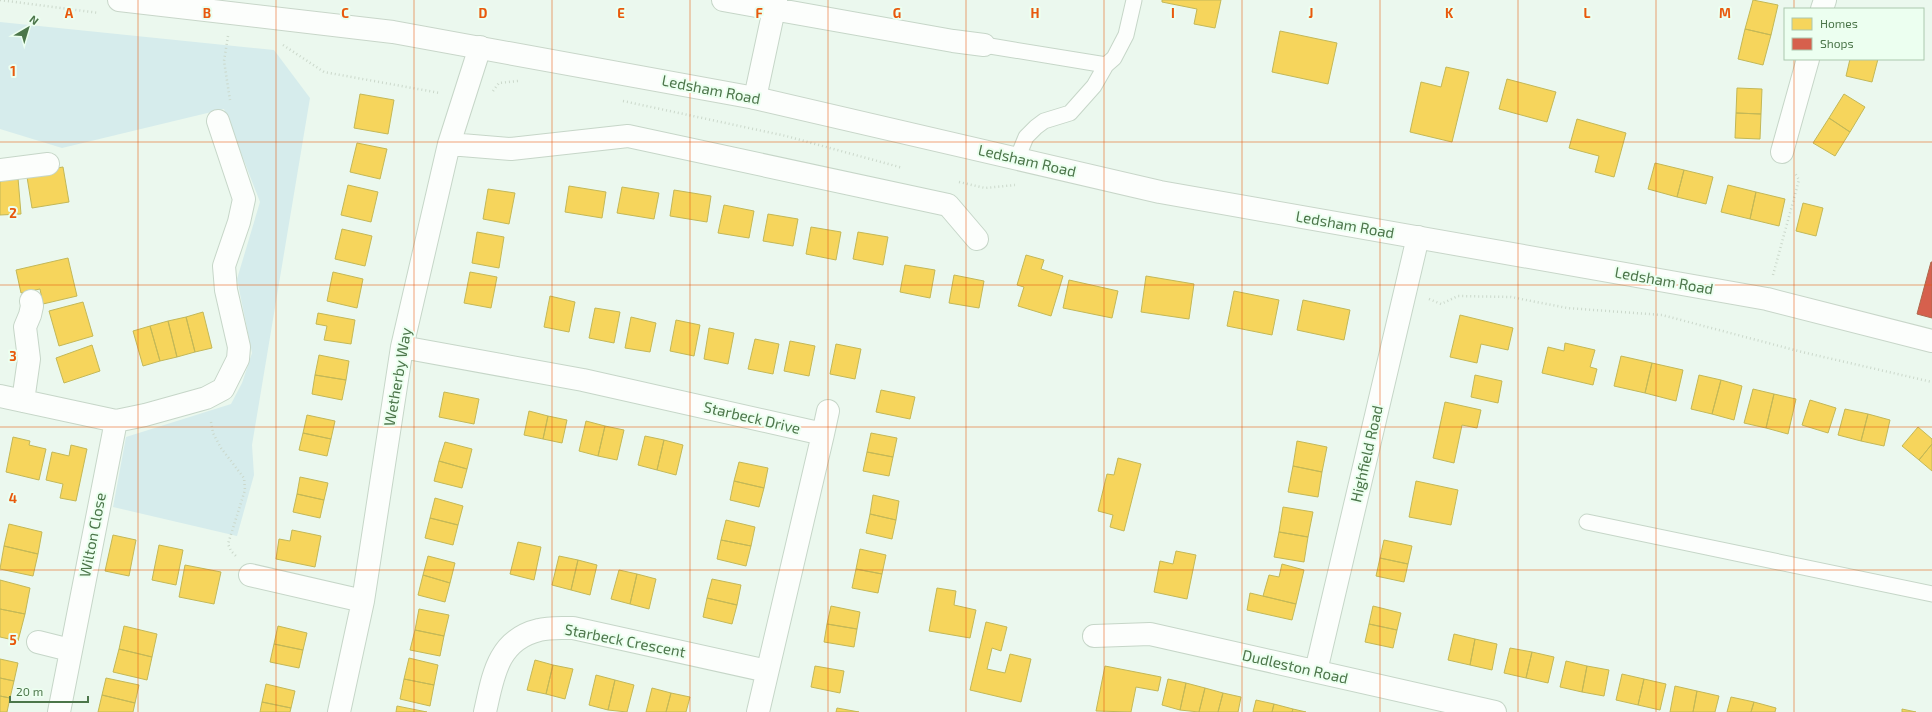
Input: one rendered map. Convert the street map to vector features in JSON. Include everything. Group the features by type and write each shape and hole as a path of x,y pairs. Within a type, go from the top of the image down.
{"street":[{"name":"Ledsham Road","path":"119,0 393,32 755,98 1160,192 1767,299 1932,341"},
{"path":"723,0 775,4 954,41 984,44"},
{"path":"755,98 775,4"},
{"name":"Wetherby Way","path":"339,712 363,601 402,347 449,144 480,47"},
{"path":"1782,152 1808,60"},
{"path":"0,396 116,421 145,416 206,398 223,389 238,359 239,347 226,290 224,266 239,222 244,199 218,121"},
{"path":"449,144 511,150 628,136 948,205 977,239"},
{"path":"0,170 48,164"},
{"name":"Highfield Road","path":"1316,671 1418,237"},
{"path":"23,401 30,359 25,327 32,306 31,301"},
{"name":"Starbeck Drive","path":"402,347 583,380 823,434"},
{"path":"758,712 828,411"},
{"name":"Wilton Close","path":"59,712 116,421"},
{"path":"250,575 363,601"},
{"name":"Starbeck Crescent","path":"485,712 494,673 501,656 512,643 528,633 540,629 573,628 768,671"},
{"name":"Dudleston Road","path":"1094,636 1150,634 1495,712"},
{"path":"38,642 70,650"}],"lane":[{"path":"1017,159 1026,137 1044,121 1070,113 1094,86 1106,65 1114,58 1126,35 1134,0"},
{"path":"984,44 1106,65"},
{"path":"1587,522 1932,594"}],"path":[{"path":"0,0 100,13"},
{"path":"218,121 234,116 224,62 228,33 234,14"},
{"path":"279,42 324,72 486,101 499,83 521,81"},
{"path":"619,100 786,136 905,169"},
{"path":"1767,299 1799,180 1782,152"},
{"path":"956,182 985,188 1023,184"},
{"path":"1424,297 1441,304 1458,296 1511,297 1567,308 1662,315 1802,352 1932,382"},
{"path":"210,419 213,433 221,448 244,478 245,490 228,544 231,551 246,566 250,575"}],"shaded area":[{"path":"0,22 274,50 310,98 252,445 254,475 237,536 113,507 126,437 231,404 242,383 252,353 237,279 260,202 224,109 62,148 0,129"}],"building: Homes":[{"path":"1162,0 1221,0 1215,28 1194,24 1197,9 1162,2"},
{"path":"1753,0 1778,5 1771,35 1745,29"},
{"path":"1745,29 1771,35 1763,65 1738,59"},
{"path":"1280,31 1337,43 1328,84 1272,72"},
{"path":"1850,60 1878,60 1872,82 1846,76"},
{"path":"1446,67 1469,72 1452,142 1410,132 1421,82 1441,87"},
{"path":"1507,79 1556,92 1547,122 1499,109"},
{"path":"1737,88 1762,89 1761,114 1736,113"},
{"path":"360,94 394,100 388,134 354,128"},
{"path":"1844,94 1865,107 1850,132 1829,118"},
{"path":"1736,113 1761,114 1760,139 1735,138"},
{"path":"1829,118 1850,132 1835,156 1813,143"},
{"path":"1577,119 1626,133 1614,177 1595,172 1599,156 1569,148"},
{"path":"357,143 387,149 380,179 350,172"},
{"path":"1655,163 1684,170 1677,197 1648,189"},
{"path":"63,167 69,202 32,208 27,177 45,170"},
{"path":"1684,170 1713,177 1706,204 1677,197"},
{"path":"18,178 21,214 0,215 0,180"},
{"path":"348,185 378,192 371,222 341,215"},
{"path":"1728,185 1756,192 1750,219 1721,212"},
{"path":"569,186 606,192 602,218 565,212"},
{"path":"622,187 659,193 654,219 617,213"},
{"path":"488,189 515,193 509,224 483,219"},
{"path":"674,190 711,196 707,222 670,216"},
{"path":"1756,192 1785,199 1779,226 1750,219"},
{"path":"1803,203 1823,208 1816,236 1796,231"},
{"path":"724,205 754,211 749,238 718,233"},
{"path":"768,214 798,219 793,246 763,241"},
{"path":"811,227 841,232 836,260 806,254"},
{"path":"342,229 372,236 365,266 335,259"},
{"path":"477,232 504,237 499,268 472,263"},
{"path":"858,232 888,237 883,265 853,259"},
{"path":"1026,255 1044,260 1041,269 1063,276 1051,316 1018,306 1024,287 1017,285"},
{"path":"68,258 77,296 43,304 40,289 21,293 16,270"},
{"path":"905,265 935,270 930,298 900,292"},
{"path":"333,272 363,279 357,308 327,301"},
{"path":"470,272 497,277 491,308 464,303"},
{"path":"954,275 984,281 979,308 949,303"},
{"path":"1146,276 1194,284 1189,319 1141,312"},
{"path":"1069,280 1118,291 1112,318 1063,308"},
{"path":"1234,291 1279,300 1272,335 1227,326"},
{"path":"550,296 575,302 569,332 544,327"},
{"path":"1303,300 1350,310 1344,340 1297,330"},
{"path":"83,302 93,336 59,346 49,311"},
{"path":"595,308 620,312 614,343 589,338"},
{"path":"203,312 212,348 195,352 186,317"},
{"path":"318,313 355,320 351,344 324,340 327,326 316,324"},
{"path":"1460,315 1513,328 1508,350 1481,344 1477,363 1450,357"},
{"path":"186,317 195,352 177,357 168,321"},
{"path":"631,317 656,323 650,352 625,348"},
{"path":"676,320 700,325 694,356 670,351"},
{"path":"168,321 177,357 160,361 150,326"},
{"path":"150,326 160,361 143,366 133,331"},
{"path":"709,328 734,333 728,364 704,359"},
{"path":"755,339 779,344 773,374 748,369"},
{"path":"790,341 815,346 809,376 784,371"},
{"path":"1565,343 1595,350 1590,367 1597,369 1593,385 1542,373 1548,347 1564,351"},
{"path":"836,344 861,349 855,379 830,374"},
{"path":"92,345 100,371 64,383 56,358"},
{"path":"319,355 349,361 346,380 315,375"},
{"path":"1621,356 1652,363 1645,393 1614,386"},
{"path":"1652,363 1683,370 1676,401 1645,393"},
{"path":"315,375 346,380 342,400 312,394"},
{"path":"1475,375 1502,381 1498,403 1471,397"},
{"path":"1699,375 1721,380 1712,414 1691,409"},
{"path":"1721,380 1742,386 1734,420 1712,414"},
{"path":"1753,389 1774,394 1766,428 1744,423"},
{"path":"881,390 915,397 910,419 876,412"},
{"path":"444,392 479,399 474,424 439,417"},
{"path":"1774,394 1796,399 1788,434 1766,428"},
{"path":"1810,400 1836,408 1828,433 1802,425"},
{"path":"1445,402 1481,410 1477,428 1462,425 1454,463 1433,458"},
{"path":"1845,409 1868,414 1861,441 1838,435"},
{"path":"529,411 548,416 543,439 524,435"},
{"path":"1868,414 1890,420 1884,446 1861,441"},
{"path":"307,415 335,421 331,439 303,433"},
{"path":"548,416 567,420 562,443 543,439"},
{"path":"586,421 605,426 598,456 579,451"},
{"path":"605,426 624,430 617,460 598,456"},
{"path":"1918,427 1932,439 1932,444 1919,460 1902,446"},
{"path":"303,433 331,439 327,456 299,450"},
{"path":"871,433 897,438 893,457 867,452"},
{"path":"645,436 664,440 657,470 638,465"},
{"path":"13,437 30,441 29,445 46,449 39,480 6,472"},
{"path":"664,440 683,445 676,475 657,470"},
{"path":"1297,441 1327,447 1322,472 1293,466"},
{"path":"445,442 472,449 467,469 439,461"},
{"path":"1932,444 1932,471 1919,460"},
{"path":"71,445 87,449 76,501 60,498 63,484 46,480 52,452 69,456"},
{"path":"867,452 893,457 889,476 863,471"},
{"path":"1118,458 1141,464 1124,531 1110,527 1113,515 1098,511 1107,474 1114,475"},
{"path":"439,461 467,469 462,488 434,481"},
{"path":"739,462 768,468 764,488 734,481"},
{"path":"1293,466 1322,472 1318,497 1288,492"},
{"path":"300,477 328,483 324,500 297,494"},
{"path":"734,481 764,488 759,507 730,500"},
{"path":"1416,481 1458,490 1451,525 1409,517"},
{"path":"297,494 324,500 320,518 293,512"},
{"path":"873,495 899,501 896,520 870,514"},
{"path":"435,498 463,506 458,525 430,518"},
{"path":"1283,507 1313,512 1308,537 1279,532"},
{"path":"870,514 896,520 892,539 866,533"},
{"path":"430,518 458,525 453,545 425,538"},
{"path":"726,520 755,527 751,546 721,540"},
{"path":"9,524 42,532 38,554 4,546"},
{"path":"292,530 321,536 315,567 276,559 279,539 290,541"},
{"path":"1279,532 1308,537 1304,562 1274,557"},
{"path":"113,535 136,540 129,576 105,571"},
{"path":"721,540 751,546 746,566 717,559"},
{"path":"1384,540 1412,546 1408,564 1380,558"},
{"path":"518,542 541,547 534,580 510,574"},
{"path":"159,545 183,550 176,585 152,580"},
{"path":"4,546 38,554 33,576 0,569"},
{"path":"860,549 886,555 882,574 856,569"},
{"path":"1176,551 1196,555 1187,599 1154,592 1160,561 1173,564"},
{"path":"428,556 455,563 450,583 423,575"},
{"path":"559,556 578,560 571,590 552,585"},
{"path":"1380,558 1408,564 1404,582 1376,576"},
{"path":"578,560 597,565 590,595 571,590"},
{"path":"1282,564 1304,570 1296,604 1263,596 1269,575 1279,577"},
{"path":"185,565 221,572 214,604 179,597"},
{"path":"856,569 882,574 878,593 852,588"},
{"path":"619,570 637,574 630,604 611,599"},
{"path":"637,574 656,579 649,609 630,604"},
{"path":"423,575 450,583 445,602 418,595"},
{"path":"712,579 741,585 737,605 707,598"},
{"path":"0,580 30,588 25,614 0,609"},
{"path":"937,588 956,591 954,605 976,610 970,638 929,631"},
{"path":"1250,593 1296,604 1292,620 1247,610"},
{"path":"707,598 737,605 732,624 703,617"},
{"path":"831,606 860,612 857,629 827,624"},
{"path":"1373,606 1401,613 1397,630 1369,624"},
{"path":"0,609 25,614 18,641 0,637"},
{"path":"419,609 449,615 444,636 415,630"},
{"path":"986,622 1007,627 1001,651 992,648 987,669 1005,673 1010,654 1031,659 1021,702 970,690"},
{"path":"827,624 857,629 854,647 824,642"},
{"path":"1369,624 1397,630 1393,648 1365,642"},
{"path":"124,626 157,634 152,657 119,649"},
{"path":"278,626 307,633 303,650 274,644"},
{"path":"415,630 444,636 440,656 410,650"},
{"path":"1454,634 1475,639 1470,665 1448,660"},
{"path":"1475,639 1497,644 1492,670 1470,665"},
{"path":"274,644 303,650 299,668 270,662"},
{"path":"1510,648 1532,652 1526,678 1504,673"},
{"path":"119,649 152,657 147,680 113,672"},
{"path":"1532,652 1554,657 1548,683 1526,678"},
{"path":"409,658 438,665 434,685 404,679"},
{"path":"0,659 18,663 14,681 0,678"},
{"path":"535,660 553,665 546,694 527,690"},
{"path":"1566,661 1587,666 1582,692 1560,687"},
{"path":"553,665 573,669 565,699 546,694"},
{"path":"815,666 844,671 840,693 811,687"},
{"path":"1105,666 1161,677 1158,691 1136,687 1131,712 1096,711"},
{"path":"1587,666 1609,670 1604,696 1582,692"},
{"path":"1622,674 1644,679 1638,705 1616,700"},
{"path":"596,675 615,680 608,710 589,705"},
{"path":"0,678 14,681 10,698 0,696"},
{"path":"106,678 139,685 135,703 102,695"},
{"path":"404,679 434,685 430,706 400,699"},
{"path":"1168,679 1186,683 1180,710 1162,705"},
{"path":"1644,679 1666,684 1660,710 1638,705"},
{"path":"615,680 634,685 627,712 608,710"},
{"path":"1186,683 1205,688 1199,712 1180,710"},
{"path":"266,684 295,691 291,708 262,702"},
{"path":"1675,686 1697,691 1693,712 1670,712"},
{"path":"652,688 671,693 666,712 646,712"},
{"path":"1205,688 1223,693 1218,712 1199,712"},
{"path":"1697,691 1719,696 1715,712 1693,712"},
{"path":"671,693 690,697 686,712 666,712"},
{"path":"1223,693 1241,697 1238,712 1218,712"},
{"path":"102,695 135,703 133,712 98,712"},
{"path":"0,696 10,698 7,712 0,712"},
{"path":"1731,697 1754,702 1751,712 1727,712"},
{"path":"1256,700 1274,704 1272,712 1253,712"},
{"path":"262,702 291,708 290,712 260,712"},
{"path":"1754,702 1776,708 1775,712 1751,712"},
{"path":"1274,704 1293,709 1292,712 1272,712"},
{"path":"397,706 427,712 396,712"},
{"path":"837,708 859,712 836,712"},
{"path":"1293,709 1306,712 1292,712"},
{"path":"1902,709 1916,712 1902,712"}],"building: Shops":[{"path":"1932,262 1932,318 1917,314"}]}
